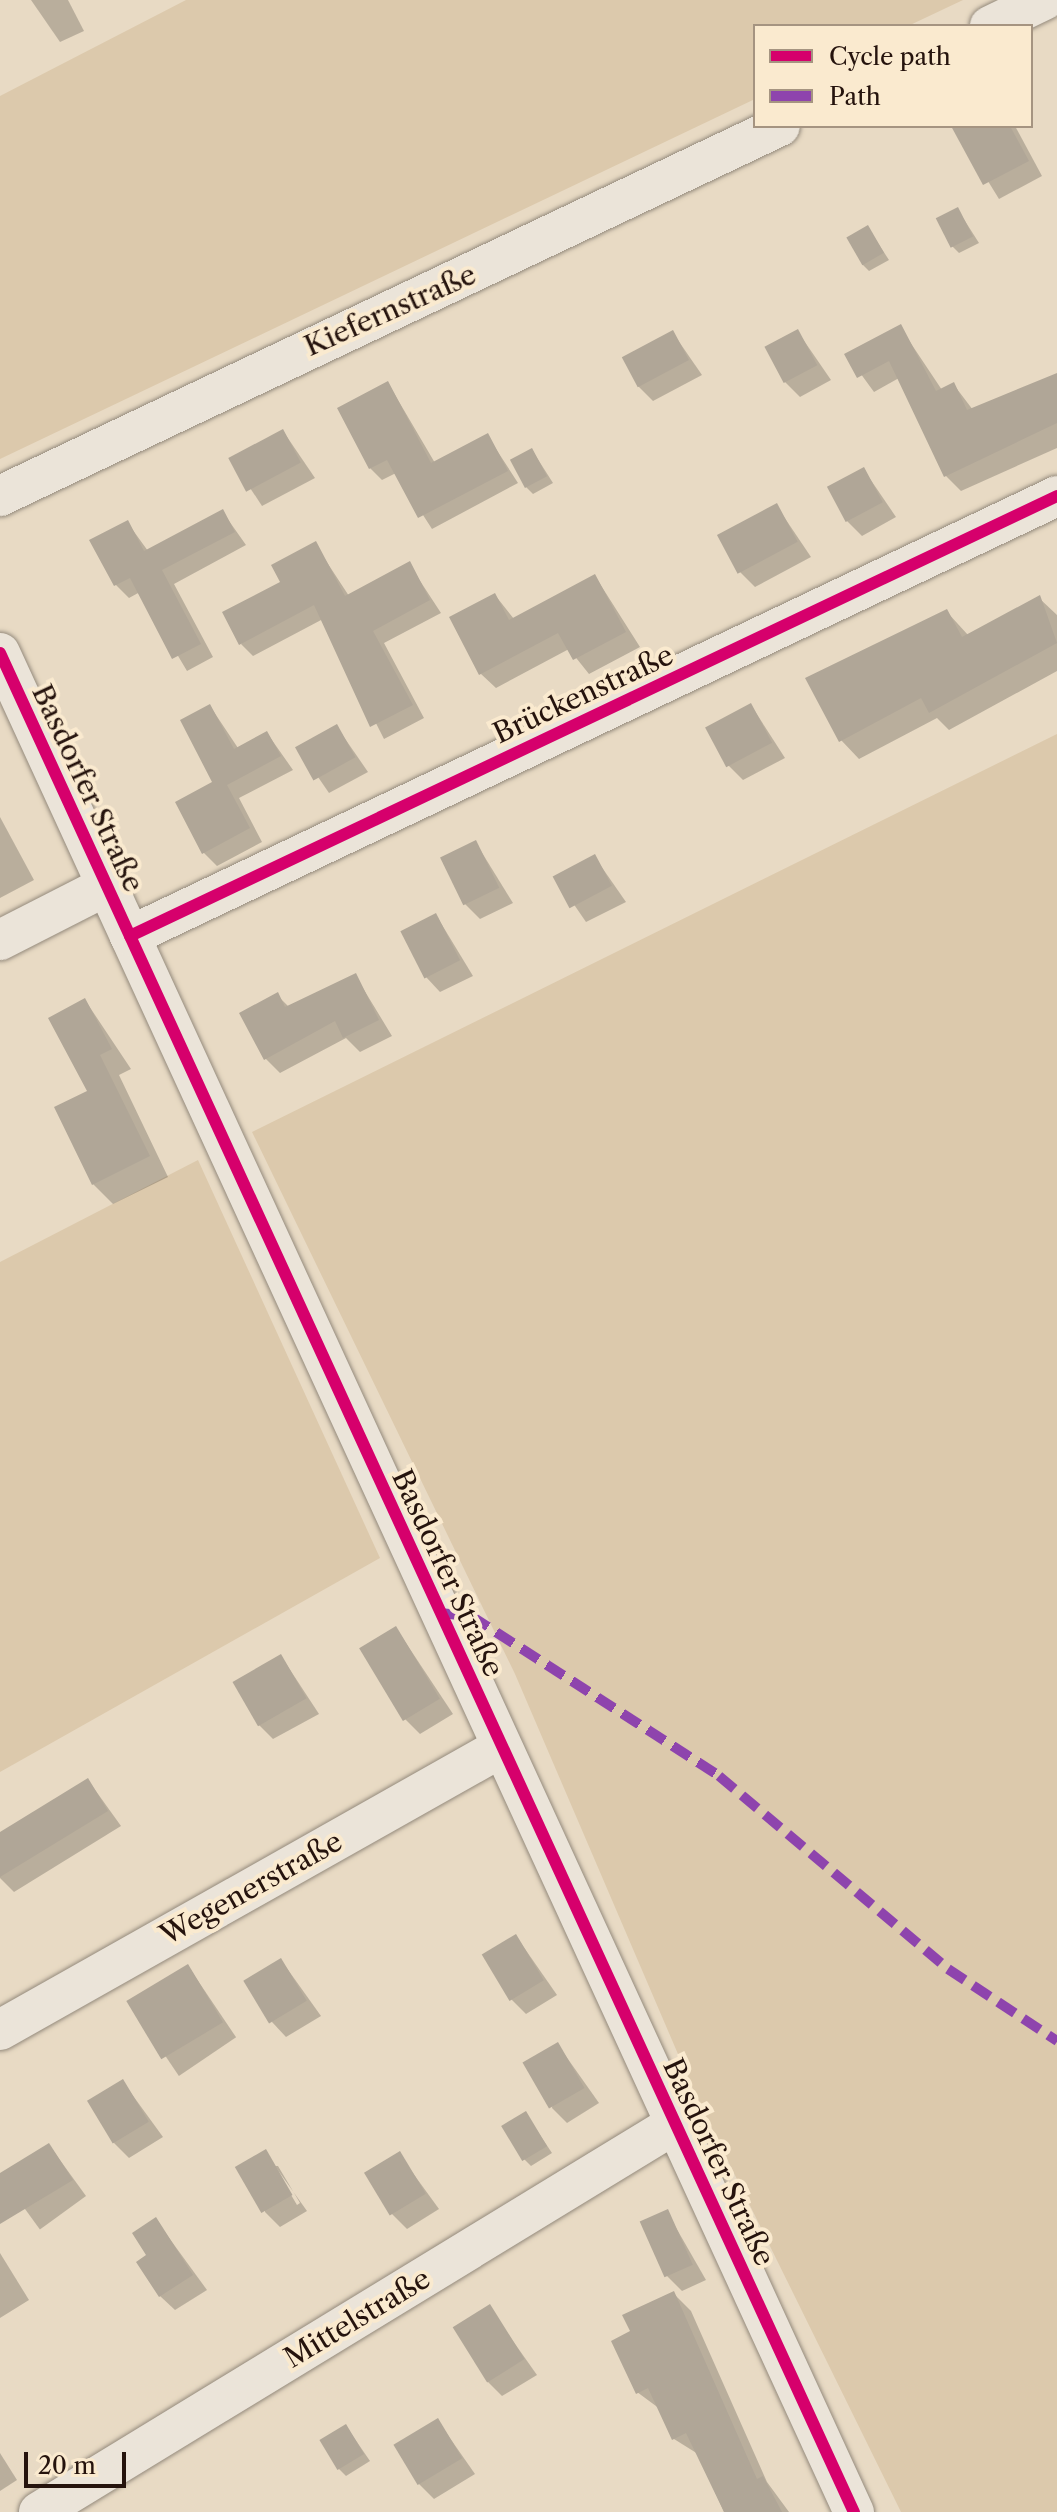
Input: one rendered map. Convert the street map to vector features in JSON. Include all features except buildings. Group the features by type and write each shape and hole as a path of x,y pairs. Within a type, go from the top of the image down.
{"street":[{"path":"994,24 1044,0"},
{"name":"Kiefernstraße","path":"0,496 776,128"},
{"name":"Brückenstraße","path":"130,936 1057,496"},
{"name":"Basdorfer Straße","path":"0,653 854,2512"},
{"path":"0,940 106,886"},
{"name":"Wegenerstraße","path":"0,2030 502,1747"},
{"name":"Mittelstraße","path":"39,2512 675,2124"}],"shaded area":[{"path":"186,0 963,0 912,24 753,24 753,100 0,459 0,96"},
{"path":"1057,734 1057,2512 901,2512 696,2096 515,1674 252,1132"},
{"path":"198,1160 380,1558 0,1772 0,1262"}],"marked path":[{"path":"440,1613 471,1616 719,1776 948,1969 1057,2041"}],"cycle path":[{"path":"130,936 1057,496"},
{"path":"0,653 854,2512"}]}
